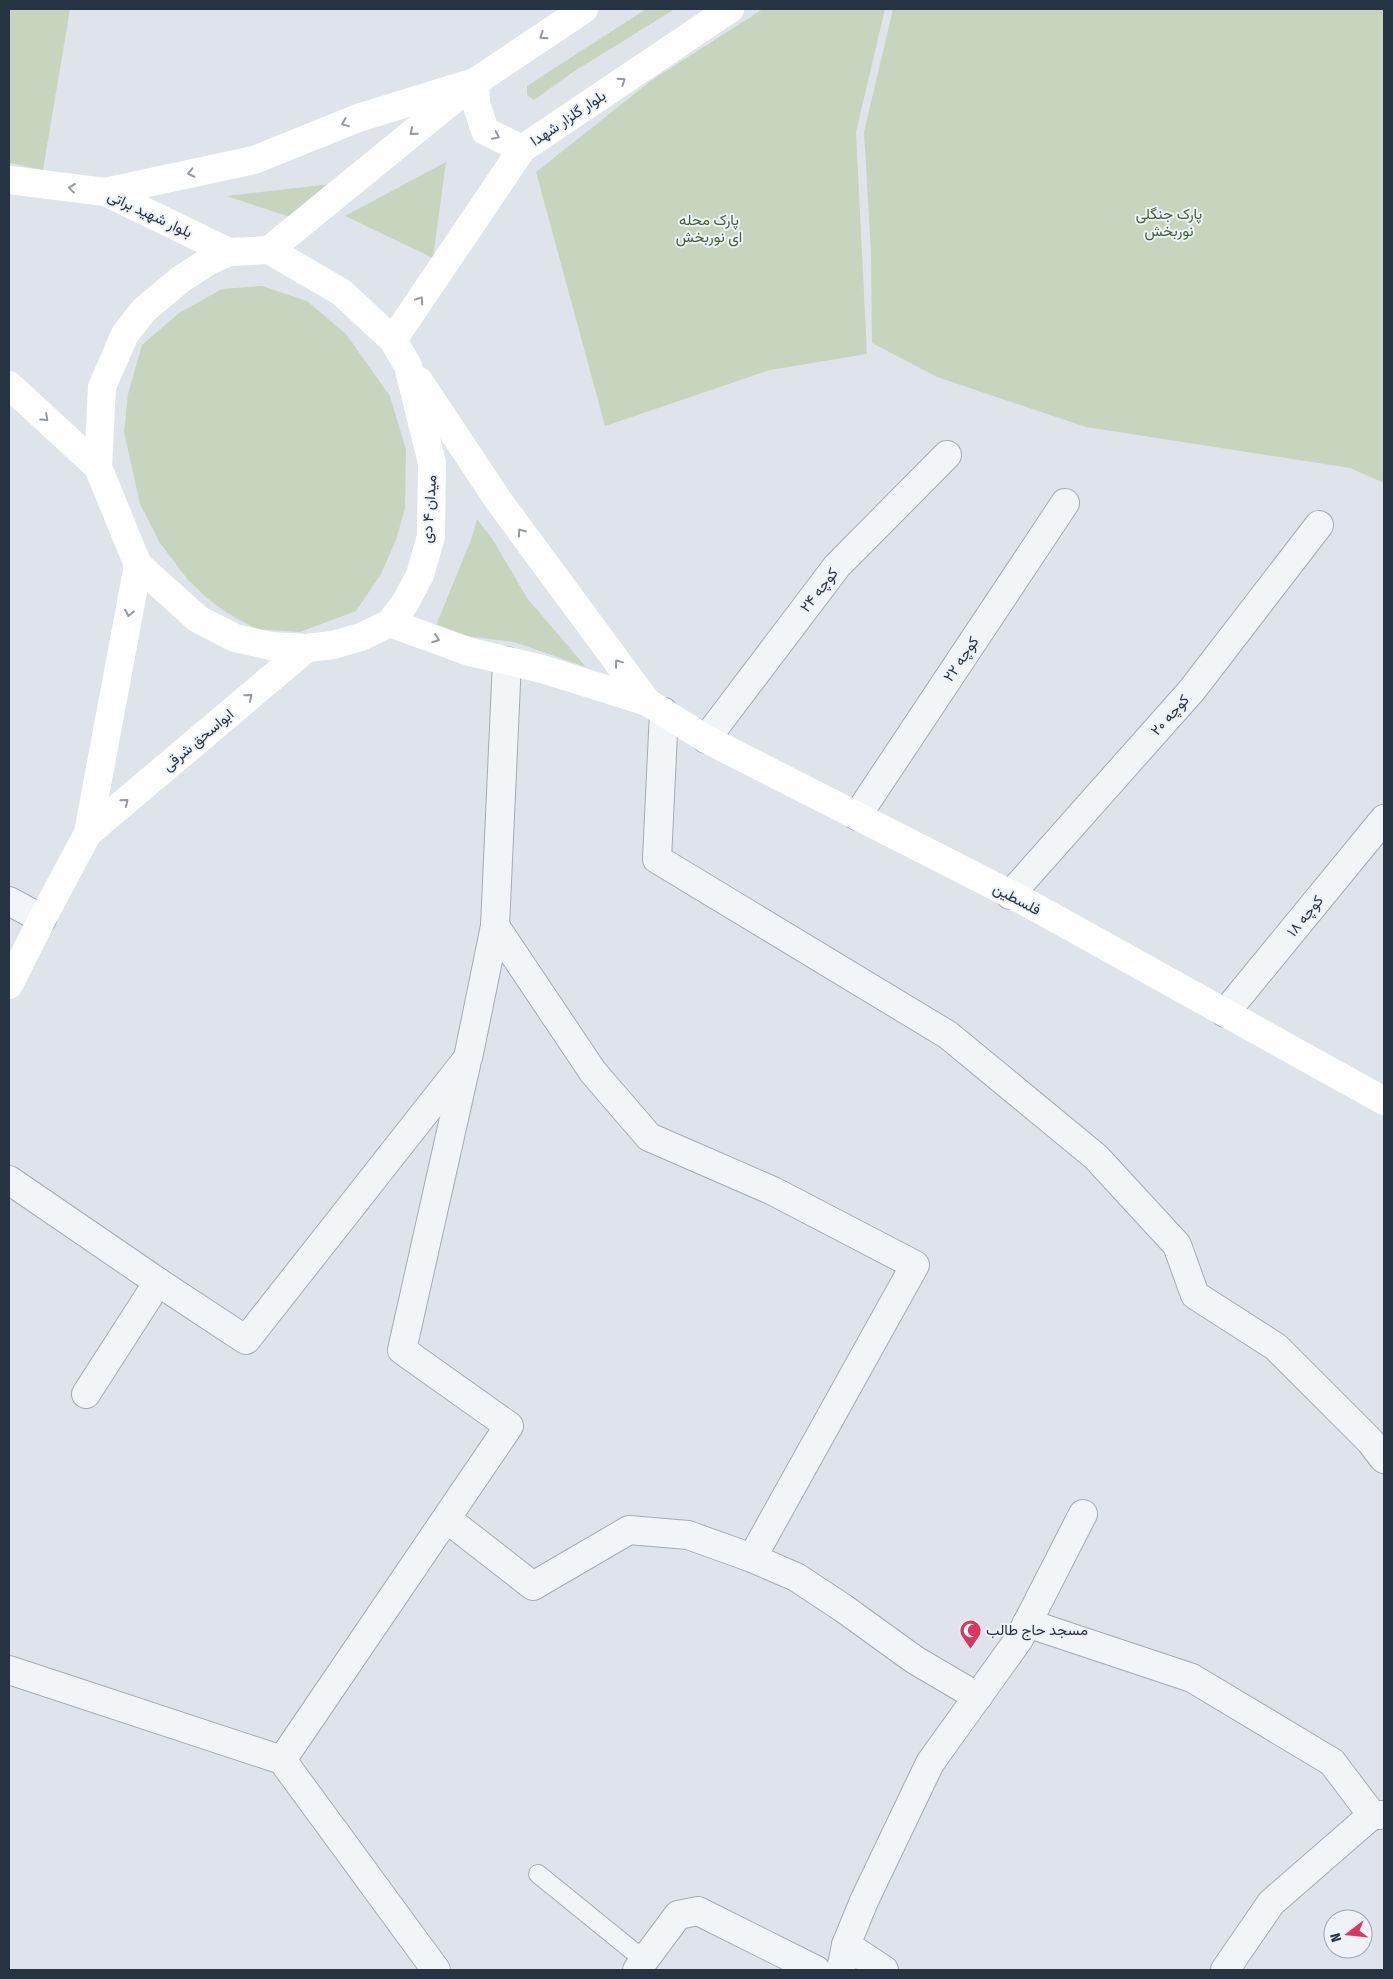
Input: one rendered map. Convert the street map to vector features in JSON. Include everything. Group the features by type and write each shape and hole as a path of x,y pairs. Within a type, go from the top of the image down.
{"main road":[{"path":"269,250 475,82 584,9"},
{"name":"بلوار گلزار شهدا","path":"393,340 522,149 730,9"},
{"path":"475,82 476,103 485,131 522,149"},
{"path":"104,192 254,160 358,118 475,82"},
{"name":"بلوار شهید براتی","path":"9,180 104,192 229,252"},
{"name":"میدان ۴ دی","path":"269,250 341,292 393,340 408,366 432,463 431,536 420,575 405,603 390,623 361,637 333,645 307,648 271,646 235,638 198,619 138,565 98,467 102,387 125,334 144,310 181,279 209,261 229,252 269,250"},
{"path":"408,366 498,500 656,707"},
{"path":"9,385 98,467"},
{"name":"ابواسحق شرقی","path":"9,985 88,833 138,565"},
{"path":"390,623 470,652 542,669 656,707"},
{"name":"ابواسحق شرقی","path":"88,833 307,648"},
{"name":"فلسطین","path":"656,707 706,739 1010,895 1384,1101"}],"street":[{"name":"کوچه ۲۴","path":"706,739 837,566 947,456"},
{"name":"کوچه ۲۲","path":"857,816 1065,503"},
{"name":"کوچه ۲۰","path":"1010,895 1192,690 1319,525"},
{"path":"282,1760 509,1426 402,1350 468,1058 495,926 507,662"},
{"path":"656,707 657,860 948,1035 1096,1157 1177,1245 1195,1295 1276,1347 1370,1441 1384,1459"},
{"name":"کوچه ۱۸","path":"1225,1013 1384,819"},
{"path":"9,901 42,919"},
{"path":"495,926 593,1072 649,1136 773,1191 915,1265 752,1558"},
{"path":"9,1180 246,1340 468,1058"},
{"path":"86,1394 158,1282"},
{"path":"884,1970 844,1957 864,1901 930,1763 1020,1639 1083,1514"},
{"path":"447,1519 533,1586 628,1530 688,1535 752,1558 796,1577 915,1660 978,1697"},
{"path":"1027,1623 1192,1678 1332,1762 1378,1815 1271,1903 1225,1970"},
{"path":"9,1670 282,1760 436,1970"},
{"path":"640,1965 678,1915 698,1910 816,1970"}],"lane":[{"path":"538,1874 640,1965"}],"green space":[{"path":"9,9 70,9 43,170 9,163"},
{"path":"646,9 675,9 573,72 534,100 527,95 527,86"},
{"name":"پارک محله ای نوربخش","path":"763,9 885,9 856,132 867,354 770,370 605,426 536,172 652,80"},
{"name":"پارک جنگلی نوربخش","path":"893,9 1384,9 1384,483 1350,468 1086,427 937,377 872,343 871,252 864,132"},
{"path":"446,162 433,258 345,216"},
{"path":"332,184 290,217 226,196"},
{"path":"262,286 307,301 346,334 390,396 406,450 405,508 396,540 381,574 356,611 300,632 257,629 227,613 188,580 160,543 140,504 124,432 128,394 142,345 179,313 222,289"},
{"path":"477,519 493,540 527,598 586,667 514,642 442,633 437,625 439,618 471,540"}],"place":[{"name":"مسجد حاج طالب","path":"970,1649"}]}
